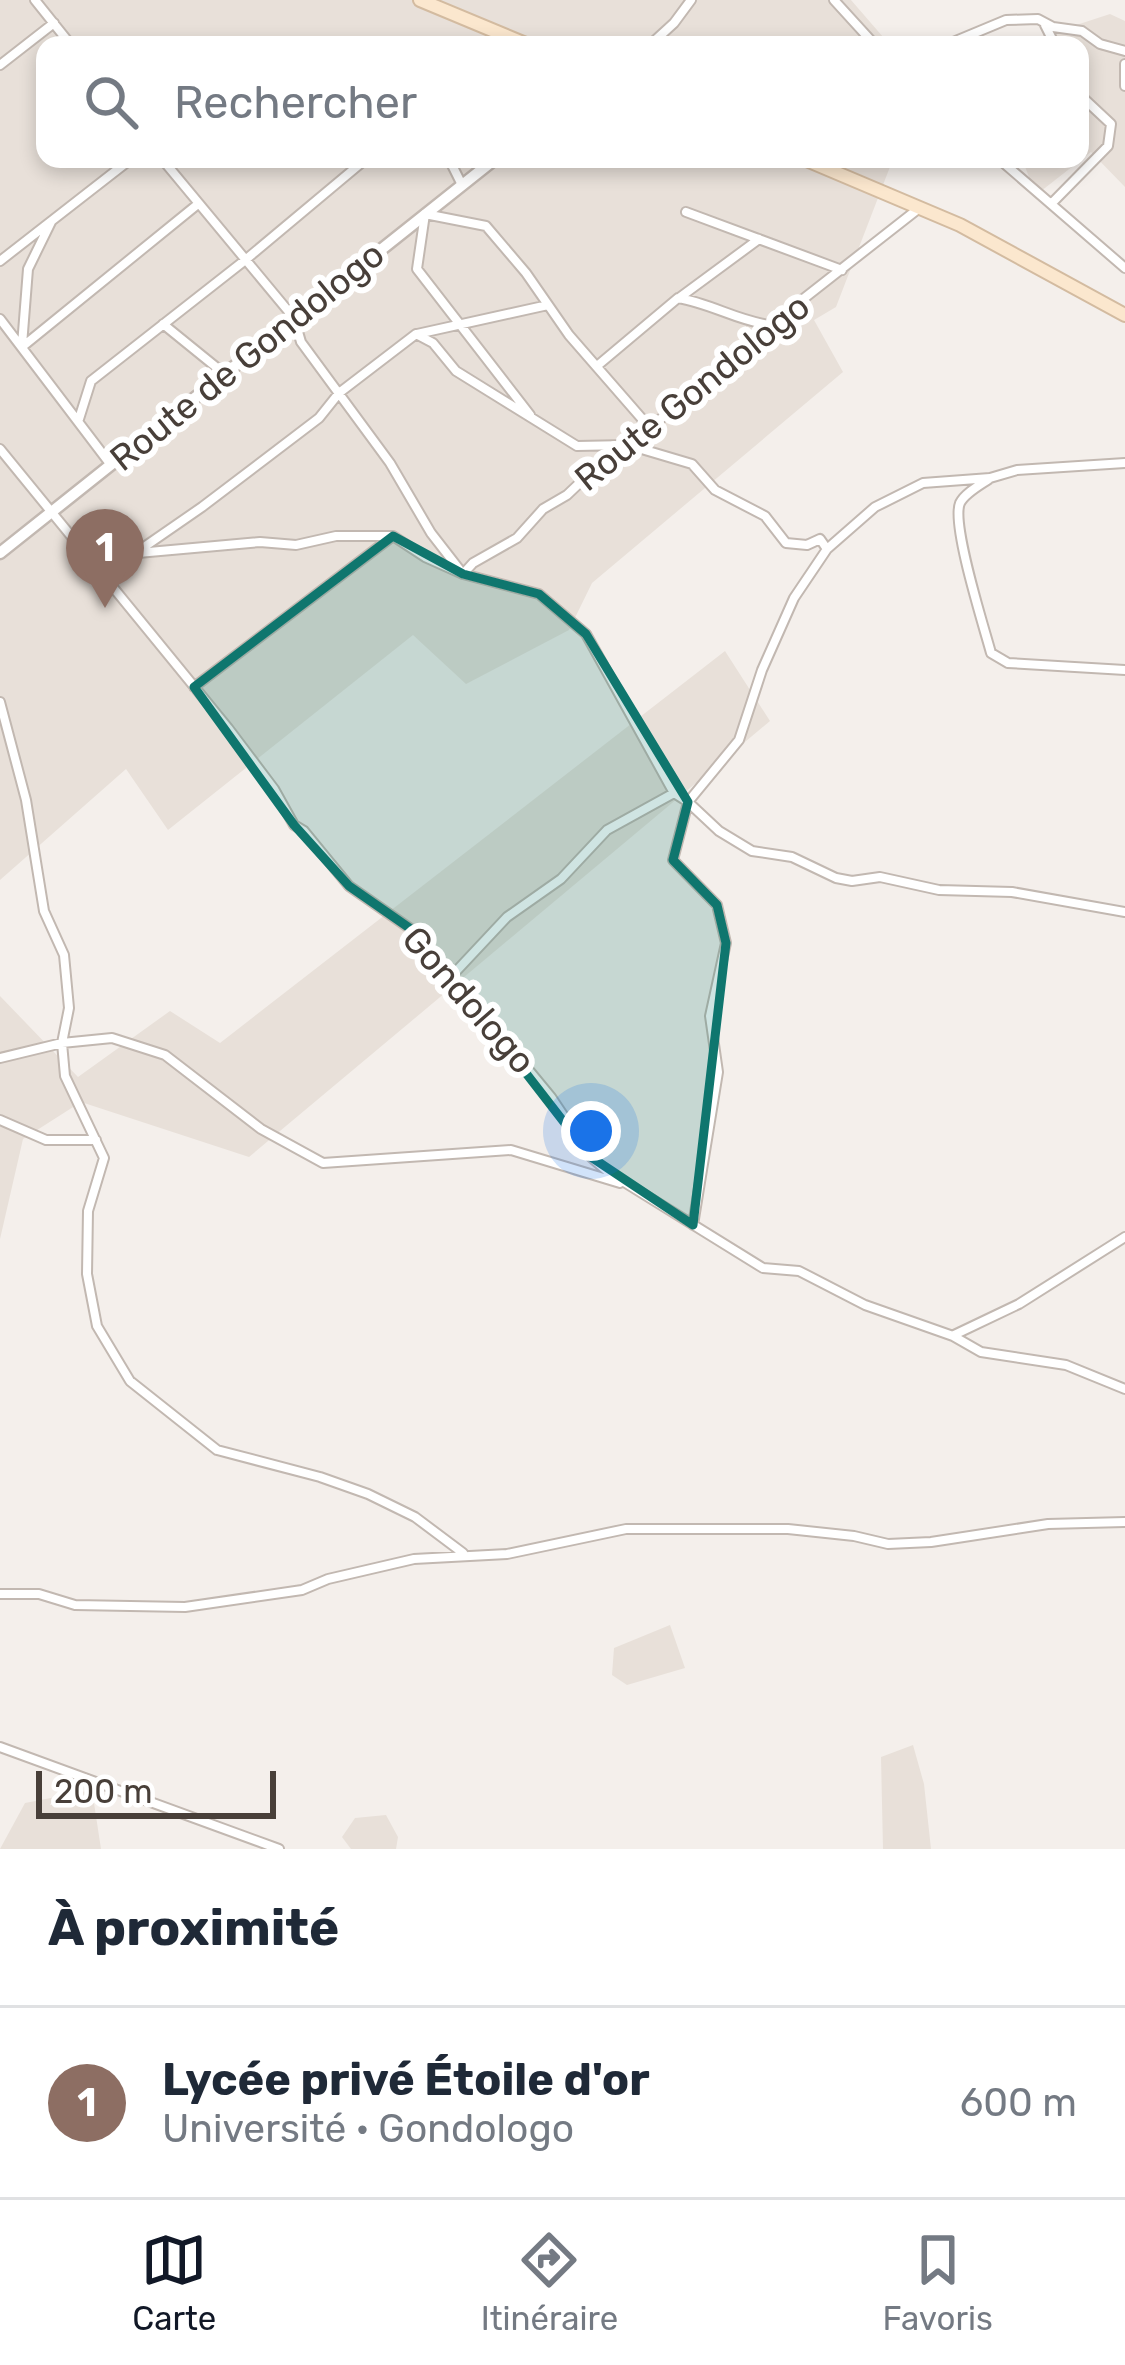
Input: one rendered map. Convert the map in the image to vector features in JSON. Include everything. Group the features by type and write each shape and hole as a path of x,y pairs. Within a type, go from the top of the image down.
{"main road":[{"path":"420,0 506,36"},
{"path":"826,168 921,207 1125,315"}],"street":[{"path":"35,0 64,36"},
{"path":"660,36 691,0"},
{"path":"834,0 867,36"},
{"path":"968,36 1006,20 1043,22 1088,36"},
{"path":"1043,22 1050,36"},
{"path":"37,36 54,23"},
{"path":"0,65 36,37"},
{"path":"1089,37 1124,56 1125,86"},
{"path":"1089,103 1111,124 1108,146 1089,165"},
{"path":"0,261 118,168"},
{"path":"169,168 294,318 301,342 390,463 430,532 463,574"},
{"path":"79,419 91,381 355,168"},
{"path":"453,168 462,185"},
{"name":"Route de Gondologo","path":"1,551 484,168"},
{"path":"1010,168 1125,268"},
{"path":"1051,203 1086,168"},
{"path":"22,347 198,204"},
{"name":"Route Gondologo","path":"463,574 473,562 517,538 543,509 567,495 608,456 650,428 770,325 921,207"},
{"path":"686,212 842,270"},
{"path":"533,418 417,268 425,214 486,226 650,428"},
{"path":"22,347 28,269 52,220"},
{"path":"597,366 678,298 760,239"},
{"path":"678,298 770,325"},
{"path":"98,571 134,554 319,418 339,392 416,334 548,305"},
{"path":"0,319 111,465"},
{"path":"163,324 216,367 230,372"},
{"path":"416,334 434,343 456,371 577,446 628,445 692,464 716,490 765,516 786,543 807,545 820,539 827,549"},
{"name":"Gondologo","path":"0,449 274,789 294,825 349,886 418,934 447,981 463,992 526,1066 591,1157 628,1186 763,1268 799,1271 865,1305 952,1336 981,1352 1066,1365 1125,1389"},
{"path":"693,1225 718,1072 710,1016 726,943 717,904 673,860 688,802 739,740 762,670 794,598 827,549 900,491 923,483 990,478 1017,470 1125,464"},
{"path":"990,478 958,508 964,551 991,653 1008,663 1125,670"},
{"path":"134,554 260,542 296,545 336,536 393,536 463,574 538,594 586,634 674,793 719,831 752,850 792,857 852,881 880,877 939,890 1012,892 1125,912"},
{"path":"194,687 393,536"},
{"path":"0,702 26,800 44,910 64,955 69,1008 62,1043 65,1076 104,1158 88,1211 87,1274 97,1326 130,1381 217,1450 368,1494 416,1517 464,1554"},
{"path":"447,981 507,917 561,879 607,830 674,793"},
{"path":"0,1058 62,1043 112,1038 165,1055 261,1129 323,1163 511,1150 628,1186"},
{"path":"0,1120 46,1140 97,1139"},
{"path":"952,1336 1019,1304 1125,1237"},
{"path":"0,1594 39,1594 75,1605 185,1607 302,1590 414,1559 542,1549 626,1529 788,1529 888,1544 1048,1524 1125,1522"},
{"path":"0,1747 278,1849"}],"highlighted area":[{"path":"393,536 463,574 539,594 586,634 688,802 673,860 717,905 726,943 693,1225 591,1157 418,934 349,886 294,825 194,687"}],"shaded area":[{"path":"0,0 851,0 882,36 36,36 36,168 890,168 836,307 814,320 843,372 592,583 569,630 466,684 413,635 168,830 126,769 0,880"},
{"path":"1110,14 1125,21 1125,187 1089,154 1089,36 1043,36"},
{"path":"1026,168 1071,168 1036,195"},
{"path":"725,651 770,721 249,1157 81,1102 23,1139 0,1239 0,996 78,1077 170,1011 220,1043"},
{"path":"670,1625 685,1668 627,1685 612,1675 614,1648"},
{"path":"913,1745 924,1784 931,1849 883,1849 881,1757"},
{"path":"92,1790 101,1849 0,1849 25,1803"},
{"path":"386,1815 398,1837 396,1849 351,1849 342,1837 355,1818"}],"place":[{"name":"Lycée privé Étoile d'or","path":"105,608"}]}
